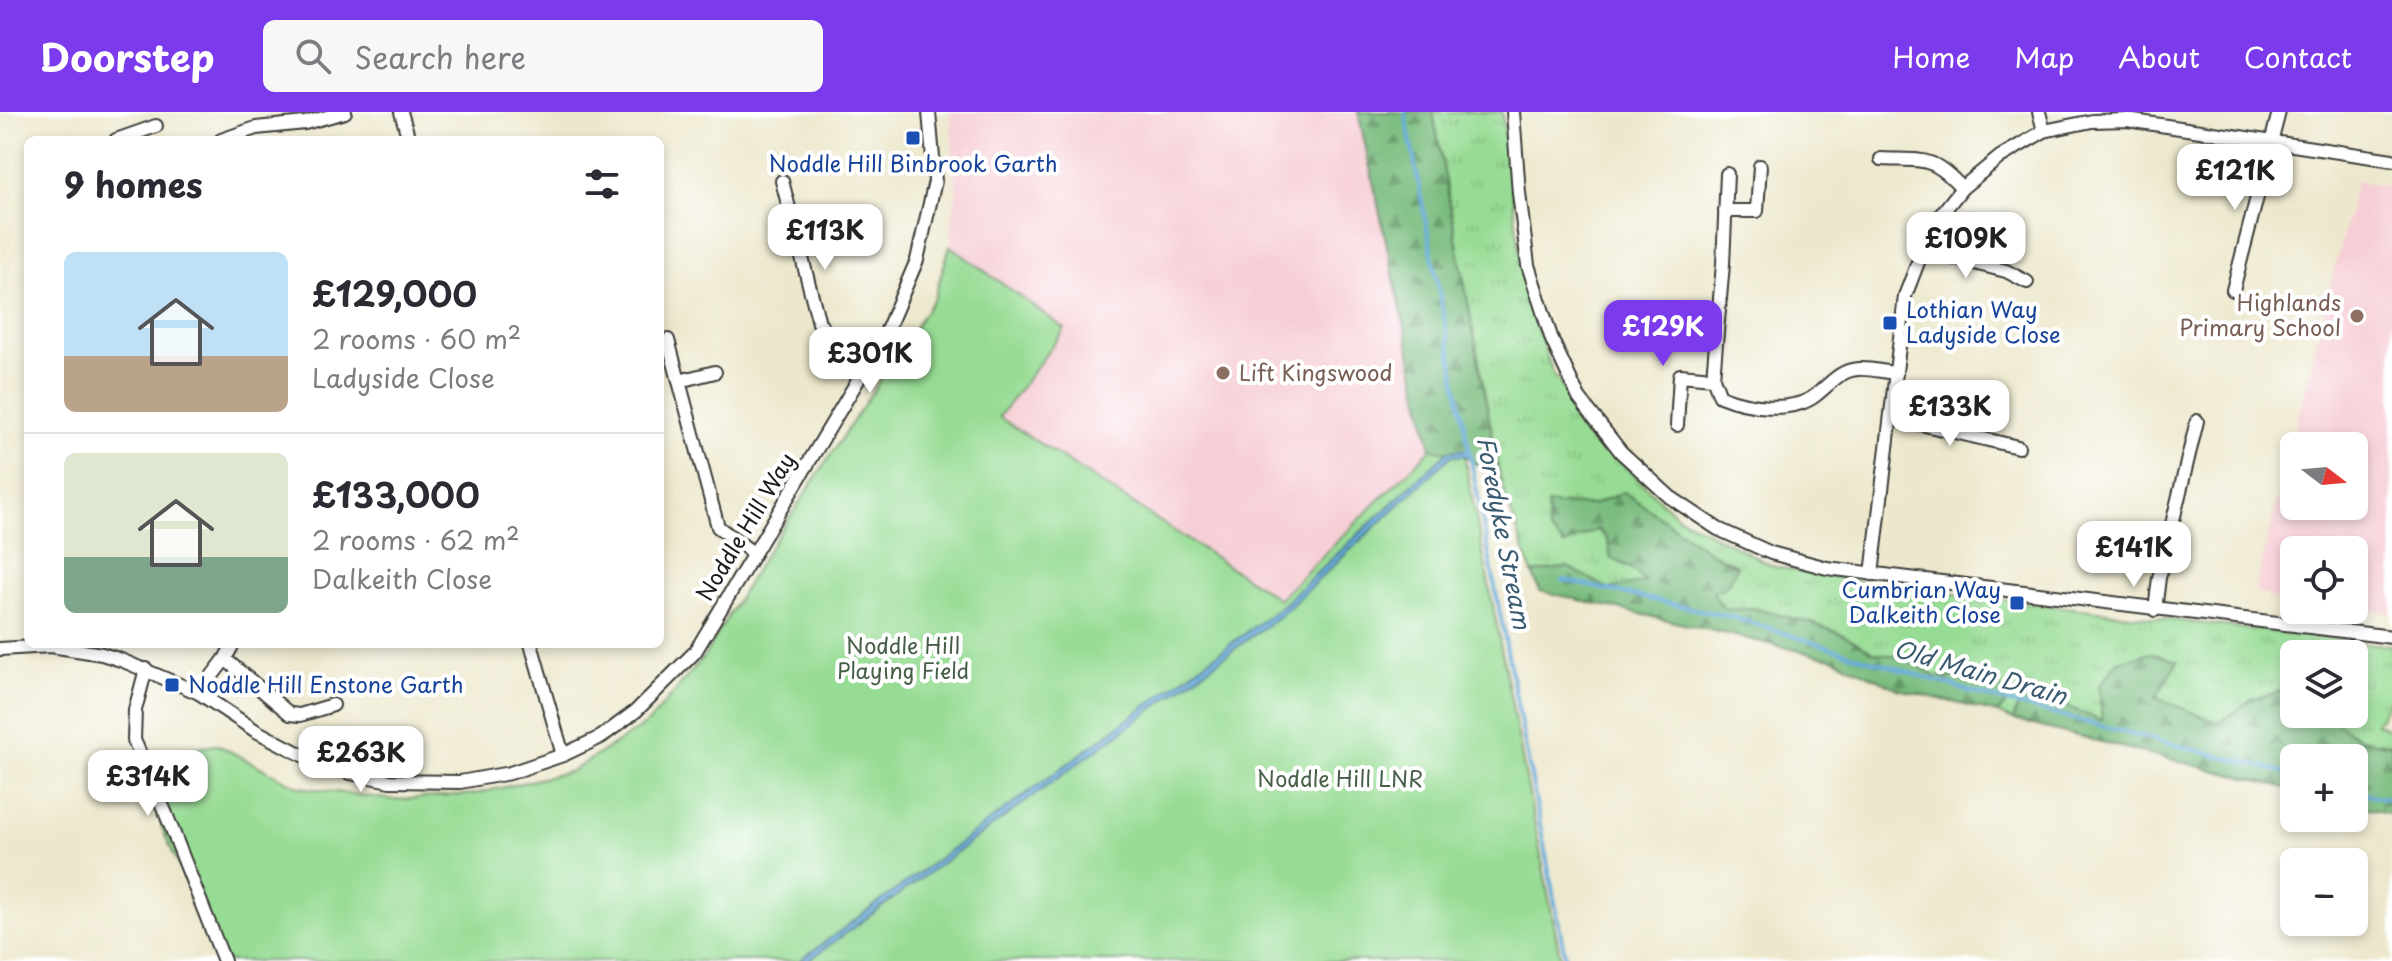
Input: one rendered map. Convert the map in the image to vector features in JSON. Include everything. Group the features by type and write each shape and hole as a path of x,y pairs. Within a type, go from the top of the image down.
{"street":[{"path":"233,136 256,128 280,132 345,112"},
{"path":"401,112 408,136"},
{"name":"Noddle Hill Way","path":"103,649 199,693 256,731 312,760 350,773 390,781 460,782 510,773 563,755 601,737 636,711 695,652 885,335 917,260 935,181 929,112"},
{"path":"1513,112 1528,265 1552,340 1579,398 1621,452 1670,497 1718,529 1771,553 1827,568 2392,637"},
{"path":"2039,112 2044,131"},
{"path":"2233,290 2279,112"},
{"path":"1872,574 1905,296 1932,226 1962,188 2000,157 2044,131 2092,121 2127,120 2392,160"},
{"path":"127,136 156,126"},
{"path":"1881,159 1929,161 1945,169 1962,188"},
{"path":"1725,211 1757,211 1760,166"},
{"path":"1727,174 1713,378 1720,396 1733,401 1772,406 1799,405 1815,396 1837,375 1857,368 1896,373"},
{"path":"782,181 819,323 838,346 866,365"},
{"path":"1924,242 1946,256 2006,271 2027,282"},
{"path":"668,340 718,527 753,553"},
{"path":"679,381 715,372"},
{"path":"1677,425 1680,375 1713,378"},
{"path":"1891,417 2018,447"},
{"path":"2155,610 2159,578 2197,421"},
{"name":"Noddle Hill Way","path":"0,649 24,648"},
{"path":"199,693 231,648"},
{"path":"532,648 563,755"},
{"path":"225,659 290,714 300,715 333,705"},
{"path":"146,669 135,710 134,740 224,961"}],"shaded area":[{"name":"Lift Kingswood","path":"950,112 1358,112 1431,449 1279,599 998,417 1064,329 950,246 956,190"},
{"name":"Highlands Primary School","path":"2356,181 2392,187 2392,613 2368,610 2368,536 2280,536 2280,601 2255,591 2280,490 2280,520 2368,520 2368,432 2294,432"}],"green space":[{"path":"1358,112 1433,112 1501,483 1464,455 1431,449"},
{"path":"1433,112 1502,112 1525,294 1553,373 1597,440 1677,516 1775,567 1894,587 2341,640 2280,640 2280,692 2252,699 2220,723 2156,698 2119,661 2099,686 2103,722 2063,705 2022,694 2013,720 1997,713 2004,706 1953,676 1936,677 1907,658 1873,652 1844,635 1814,624 1753,608 1725,610 1712,593 1737,565 1711,553 1624,492 1593,505 1577,506 1564,545 1597,529 1607,539 1611,558 1631,568 1646,582 1609,590 1568,567 1532,573 1501,483"},
{"path":"950,246 1065,329 999,417 1279,599 1431,449 1464,455 1561,961 222,961 163,831 147,777 135,754 218,745 299,787 395,800 475,794 572,771 649,722 704,657 759,564 934,298"},
{"path":"1624,492 1711,553 1737,566 1727,585 1713,593 1725,610 1753,608 1814,624 1844,635 1873,652 1907,658 1936,677 1963,677 1999,686 2005,692 2004,706 1997,713 1898,689 1835,659 1540,591 1532,573 1568,567 1609,589 1645,582 1631,568 1611,558 1607,539 1598,529 1564,545 1549,530 1547,504 1593,505"},
{"path":"2368,643 2392,646 2392,699 2376,723 2392,731 2392,745 2360,739 2344,728 2368,728"},
{"path":"2152,653 2178,661 2156,698 2220,723 2252,699 2280,692 2280,728 2344,728 2360,739 2392,745 2392,814 2368,808 2368,744 2280,744 2280,787 2013,720 2022,694 2063,705 2102,721 2099,686 2118,661"}],"water":[{"path":"1469,449 1470,456 1451,456 1281,615 808,961 799,961 1278,609 1448,451"}],"waterway":[{"name":"Foredyke Stream","path":"1405,112 1566,961"},
{"name":"Old Main Drain","path":"1563,580 1736,618 1991,698 2280,771"},
{"name":"Old Main Drain","path":"2368,794 2392,800"}],"place":[{"name":"Noddle Hill Binbrook Garth","path":"913,138"},
{"name":"Highlands Primary School","path":"2357,316"},
{"name":"Lothian Way Ladyside Close","path":"1890,323"},
{"name":"Lift Kingswood","path":"1223,373"},
{"name":"Cumbrian Way Dalkeith Close","path":"2017,603"},
{"name":"Noddle Hill Enstone Garth","path":"172,685"}],"park label":[{"name":"Noddle Hill Playing Field","path":"903,658"},
{"name":"Noddle Hill LNR","path":"1340,779"}]}
